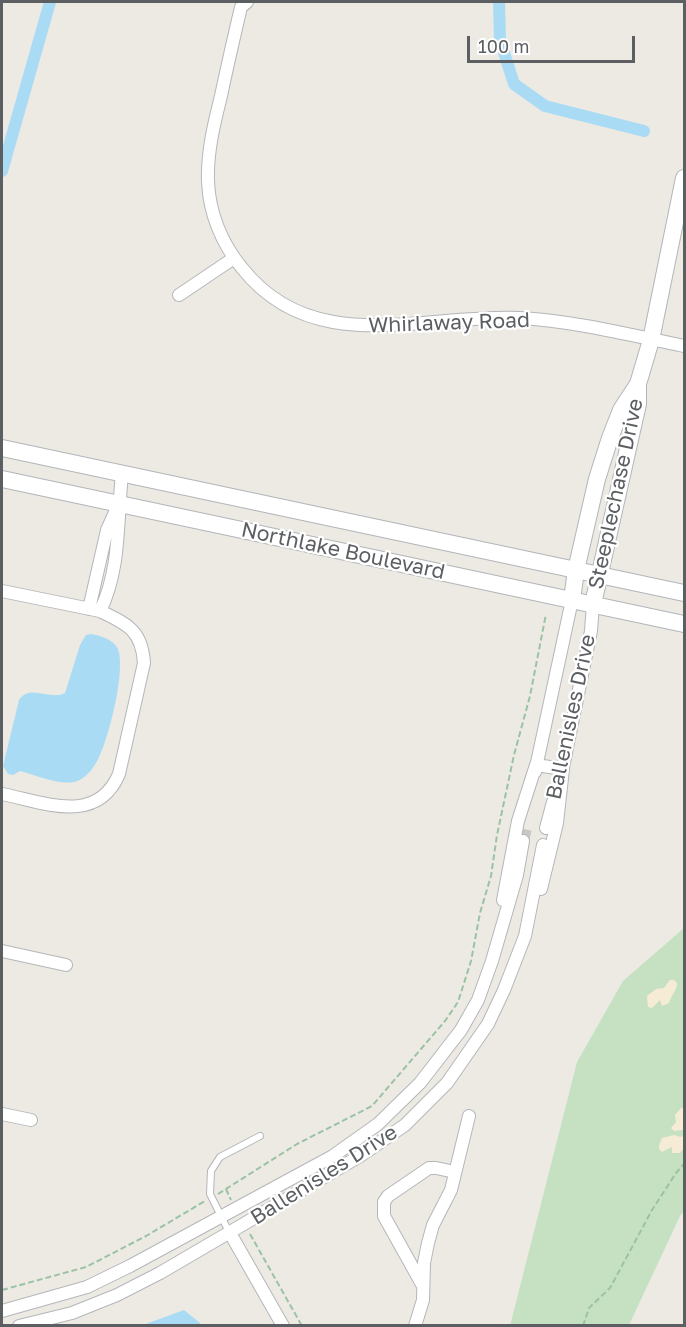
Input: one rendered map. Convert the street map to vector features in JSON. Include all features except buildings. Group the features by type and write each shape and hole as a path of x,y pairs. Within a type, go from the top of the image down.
{"main road":[{"name":"Steeplechase Drive","path":"594,604 638,404 638,384 651,339 684,178"},
{"name":"Steeplechase Drive","path":"572,600 576,570 597,479 621,410 638,384"},
{"name":"Northlake Boulevard","path":"2,448 684,593"},
{"name":"Northlake Boulevard","path":"2,479 684,624"}],"street":[{"name":"Whirlaway Road","path":"247,2 241,8 207,164 211,204 216,224 234,258 248,276 271,296 306,316 325,322 365,326 483,318 519,318 590,327 684,346"},
{"path":"179,296 234,258"},
{"path":"94,610 108,596 120,529 119,504 122,474"},
{"path":"2,591 114,616 128,625 138,639 143,655 143,672 116,782 103,797 80,807 63,807 2,794"},
{"name":"Ballenisles Drive","path":"527,824 536,765 572,600"},
{"name":"Ballenisles Drive","path":"546,828 563,769 591,632 594,604"},
{"path":"499,937 502,900 514,842 536,765 563,769 557,823 546,874 525,936"},
{"name":"Ballenisles Drive","path":"2,1311 87,1287 130,1266 333,1156 378,1124 420,1083 461,1030 472,1010 499,937 517,875 523,842"},
{"name":"Ballenisles Drive","path":"19,1326 72,1313 160,1274 360,1156 405,1125 447,1083 488,1024 525,936 543,846"},
{"path":"517,875 536,879"},
{"path":"2,951 66,965"},
{"path":"2,1114 31,1120"},
{"path":"415,1326 423,1300 424,1263 428,1243 433,1225 451,1190 470,1116"},
{"path":"424,1286 384,1216 384,1202 388,1196 429,1168 455,1172"},
{"path":"230,1233 283,1326"}],"lane":[{"path":"230,1233 210,1194 211,1171 220,1156 260,1136"}],"path":[{"path":"2,1290 86,1267 147,1236 297,1144 372,1106 439,1029 458,1002 471,961 546,614"},
{"path":"583,1326 589,1308 610,1288 652,1210 684,1164"},
{"path":"226,1189 230,1198"},
{"path":"248,1229 302,1326"}],"green space":[{"path":"684,928 684,1211 629,1325 510,1326 577,1062 623,981"}],"sand":[{"path":"670,980 677,983 669,1003 662,1006 660,1000 652,1008 648,1007 647,996 656,989 664,988"},
{"path":"681,1108 684,1108 684,1130 674,1131 671,1128 676,1122 675,1115"},
{"path":"684,1134 684,1148 680,1153 672,1153 672,1147 662,1152 659,1149 662,1138 674,1135 681,1137"}],"water":[{"path":"91,634 110,640 118,649 120,659 112,720 95,765 86,776 78,781 67,783 20,771 13,775 8,774 3,766 19,700 24,695 34,692 53,695 65,693 80,645 86,635"},
{"path":"184,1310 200,1325 143,1325"}],"waterway":[{"path":"2,171 50,2"},
{"path":"499,2 500,40 514,84 545,106 644,131"}],"tunnel":[{"path":"523,841 527,824"}]}
